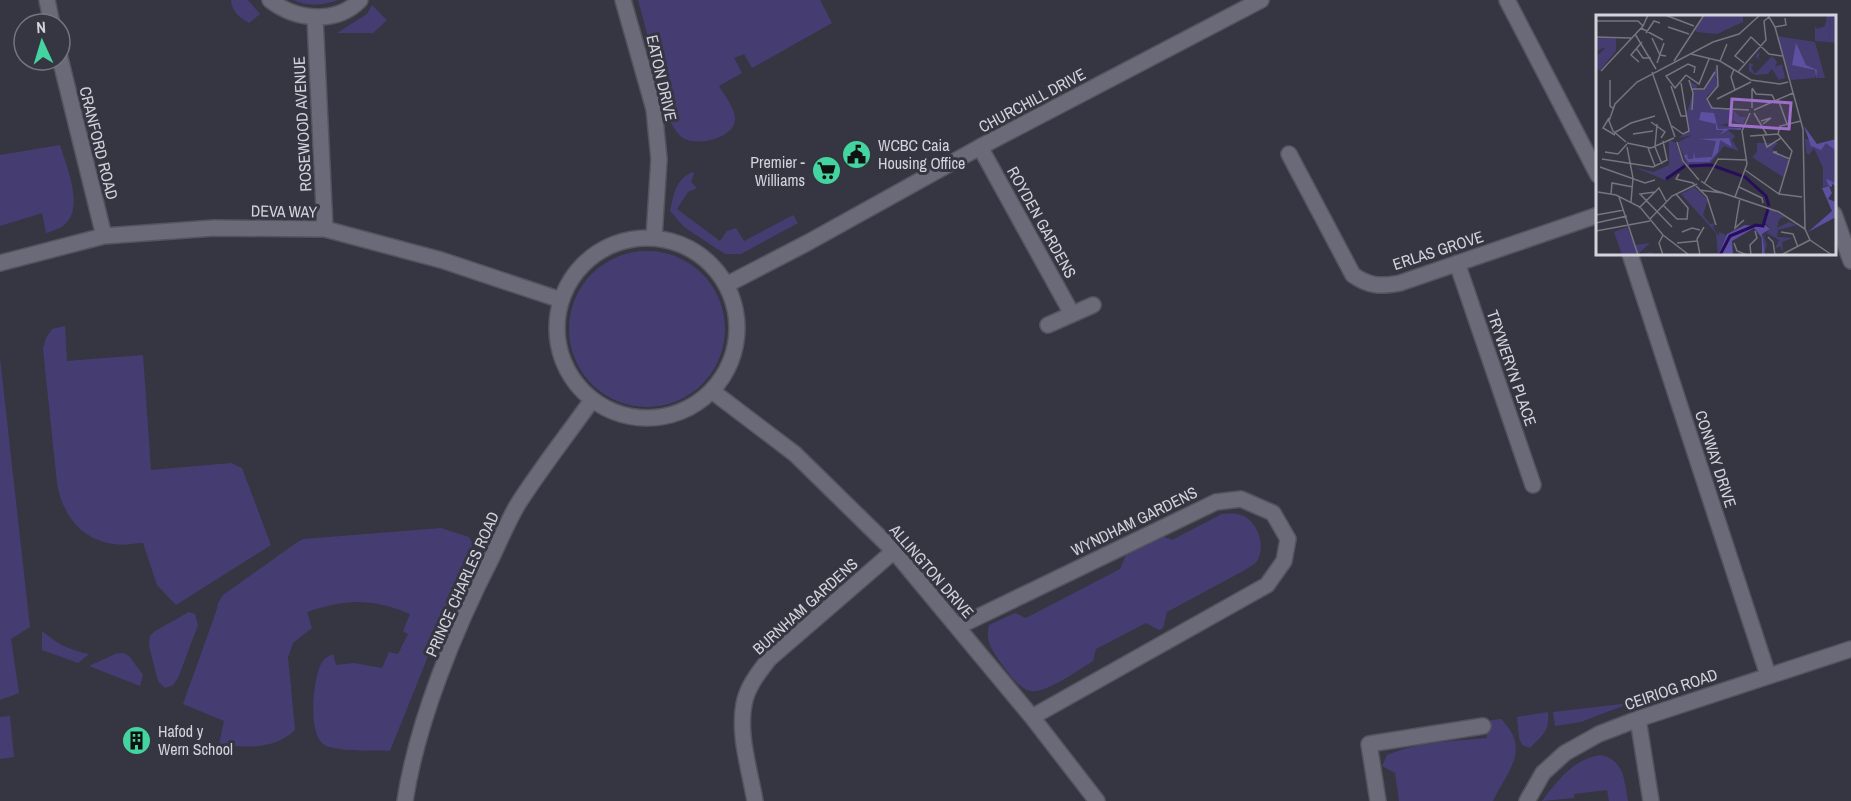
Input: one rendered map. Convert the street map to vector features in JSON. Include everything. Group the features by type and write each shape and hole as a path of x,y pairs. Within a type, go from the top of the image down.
{"street":[{"path":"270,0 291,13 315,18 336,14 360,0"},
{"name":"EATON DRIVE","path":"623,0 654,109 659,159 654,238"},
{"name":"CHURCHILL DRIVE","path":"726,285 980,147 1261,0"},
{"path":"1507,0 1596,172"},
{"name":"ROSEWOOD AVENUE","path":"315,18 325,229"},
{"name":"CRANFORD ROAD","path":"63,72 104,236"},
{"name":"ROYDEN GARDENS","path":"980,147 1072,314"},
{"name":"ERLAS GROVE","path":"1289,154 1353,275 1367,284 1384,286 1400,283 1596,216"},
{"path":"1836,220 1851,261"},
{"name":"DEVA WAY","path":"0,263 104,236 214,228 325,229 441,260 561,300"},
{"path":"654,238 683,246 708,261 726,285 736,312 737,340 728,367 712,391 692,407 667,416 640,418 615,412 592,400 573,380 561,355 556,327 561,300 575,274 597,253 624,241 654,238"},
{"name":"CONWAY DRIVE","path":"1630,255 1768,675"},
{"name":"TRYWERYN PLACE","path":"1457,263 1533,484"},
{"path":"1048,325 1093,305"},
{"name":"ALLINGTON DRIVE","path":"712,391 795,454 894,551 1032,717 1097,801"},
{"name":"PRINCE CHARLES ROAD","path":"405,801 423,726 461,622 484,571 518,505 592,400"},
{"name":"WYNDHAM GARDENS","path":"957,627 1216,502 1241,499 1273,513 1288,539 1284,561 1267,585 1032,717"},
{"name":"BURNHAM GARDENS","path":"755,801 743,731 744,703 754,679 769,659 894,551"},
{"name":"CEIRIOG ROAD","path":"1527,801 1543,773 1565,753 1599,734 1768,675 1851,649"},
{"path":"1638,719 1651,801"},
{"path":"1378,801 1369,744 1483,726"}],"shaded area":[{"path":"231,0 248,0 260,14 249,23 237,14"},
{"path":"293,0 339,0 305,4"},
{"path":"638,0 820,0 832,23 752,68 744,54 734,58 742,73 719,86 734,111 733,126 722,136 697,142 683,138 671,123"},
{"path":"372,5 387,20 373,33 337,33 367,14"},
{"path":"60,145 72,184 74,205 67,222 60,228 46,233 42,213 0,226 0,155"},
{"path":"693,172 691,182 697,188 688,192 677,209 720,241 727,231 736,228 744,241 793,215 798,223 741,254 725,254 684,227 670,211 679,183"},
{"path":"647,251 677,257 702,274 719,299 725,329 719,359 702,384 677,401 647,407 617,401 592,384 575,359 569,329 575,299 592,274 617,257"},
{"path":"65,326 67,361 143,355 151,470 231,463 242,468 271,545 176,605 157,585 143,543 121,545 102,542 75,524 63,505 57,483 43,349 52,329"},
{"path":"0,358 30,627 11,639 19,693 0,700"},
{"path":"1222,514 1235,514 1250,520 1260,539 1261,547 1257,561 1245,570 1167,612 1163,628 1159,630 1146,623 1096,649 1093,661 1071,675 1037,691 1026,689 1017,683 995,654 989,641 989,625 1015,613 1026,618 1120,569 1126,555 1162,536 1172,540"},
{"path":"441,528 469,537 473,544 390,751 344,750 327,746 318,736 313,715 316,679 322,662 326,658 333,654 336,665 354,663 382,668 389,652 398,654 408,634 403,631 410,614 383,605 346,603 307,612 312,628 293,643 288,657 295,730 287,737 259,746 219,744 224,721 183,704 218,603 223,595 296,543 303,539"},
{"path":"189,612 195,614 198,625 178,678 173,685 165,688 158,681 149,646 150,636"},
{"path":"42,631 64,646 89,654 78,663 42,650"},
{"path":"124,653 129,656 143,675 140,686 89,666 115,654"},
{"path":"1630,703 1581,722 1555,726 1553,712"},
{"path":"1548,712 1548,724 1541,736 1530,748 1522,745 1517,717"},
{"path":"10,716 14,757 0,759 0,717"},
{"path":"1501,719 1510,730 1516,751 1510,770 1493,801 1399,801 1395,773 1382,766 1387,755 1424,745 1487,738 1485,721"},
{"path":"1602,755 1610,758 1619,767 1628,801 1609,801 1607,790 1574,794 1574,798 1542,801 1575,765 1583,760"}],"place":[{"name":"WCBC Caia Housing Office","path":"857,154"},
{"name":"Premier - Williams","path":"826,171"},
{"name":"Hafod y Wern School","path":"137,740"}]}
